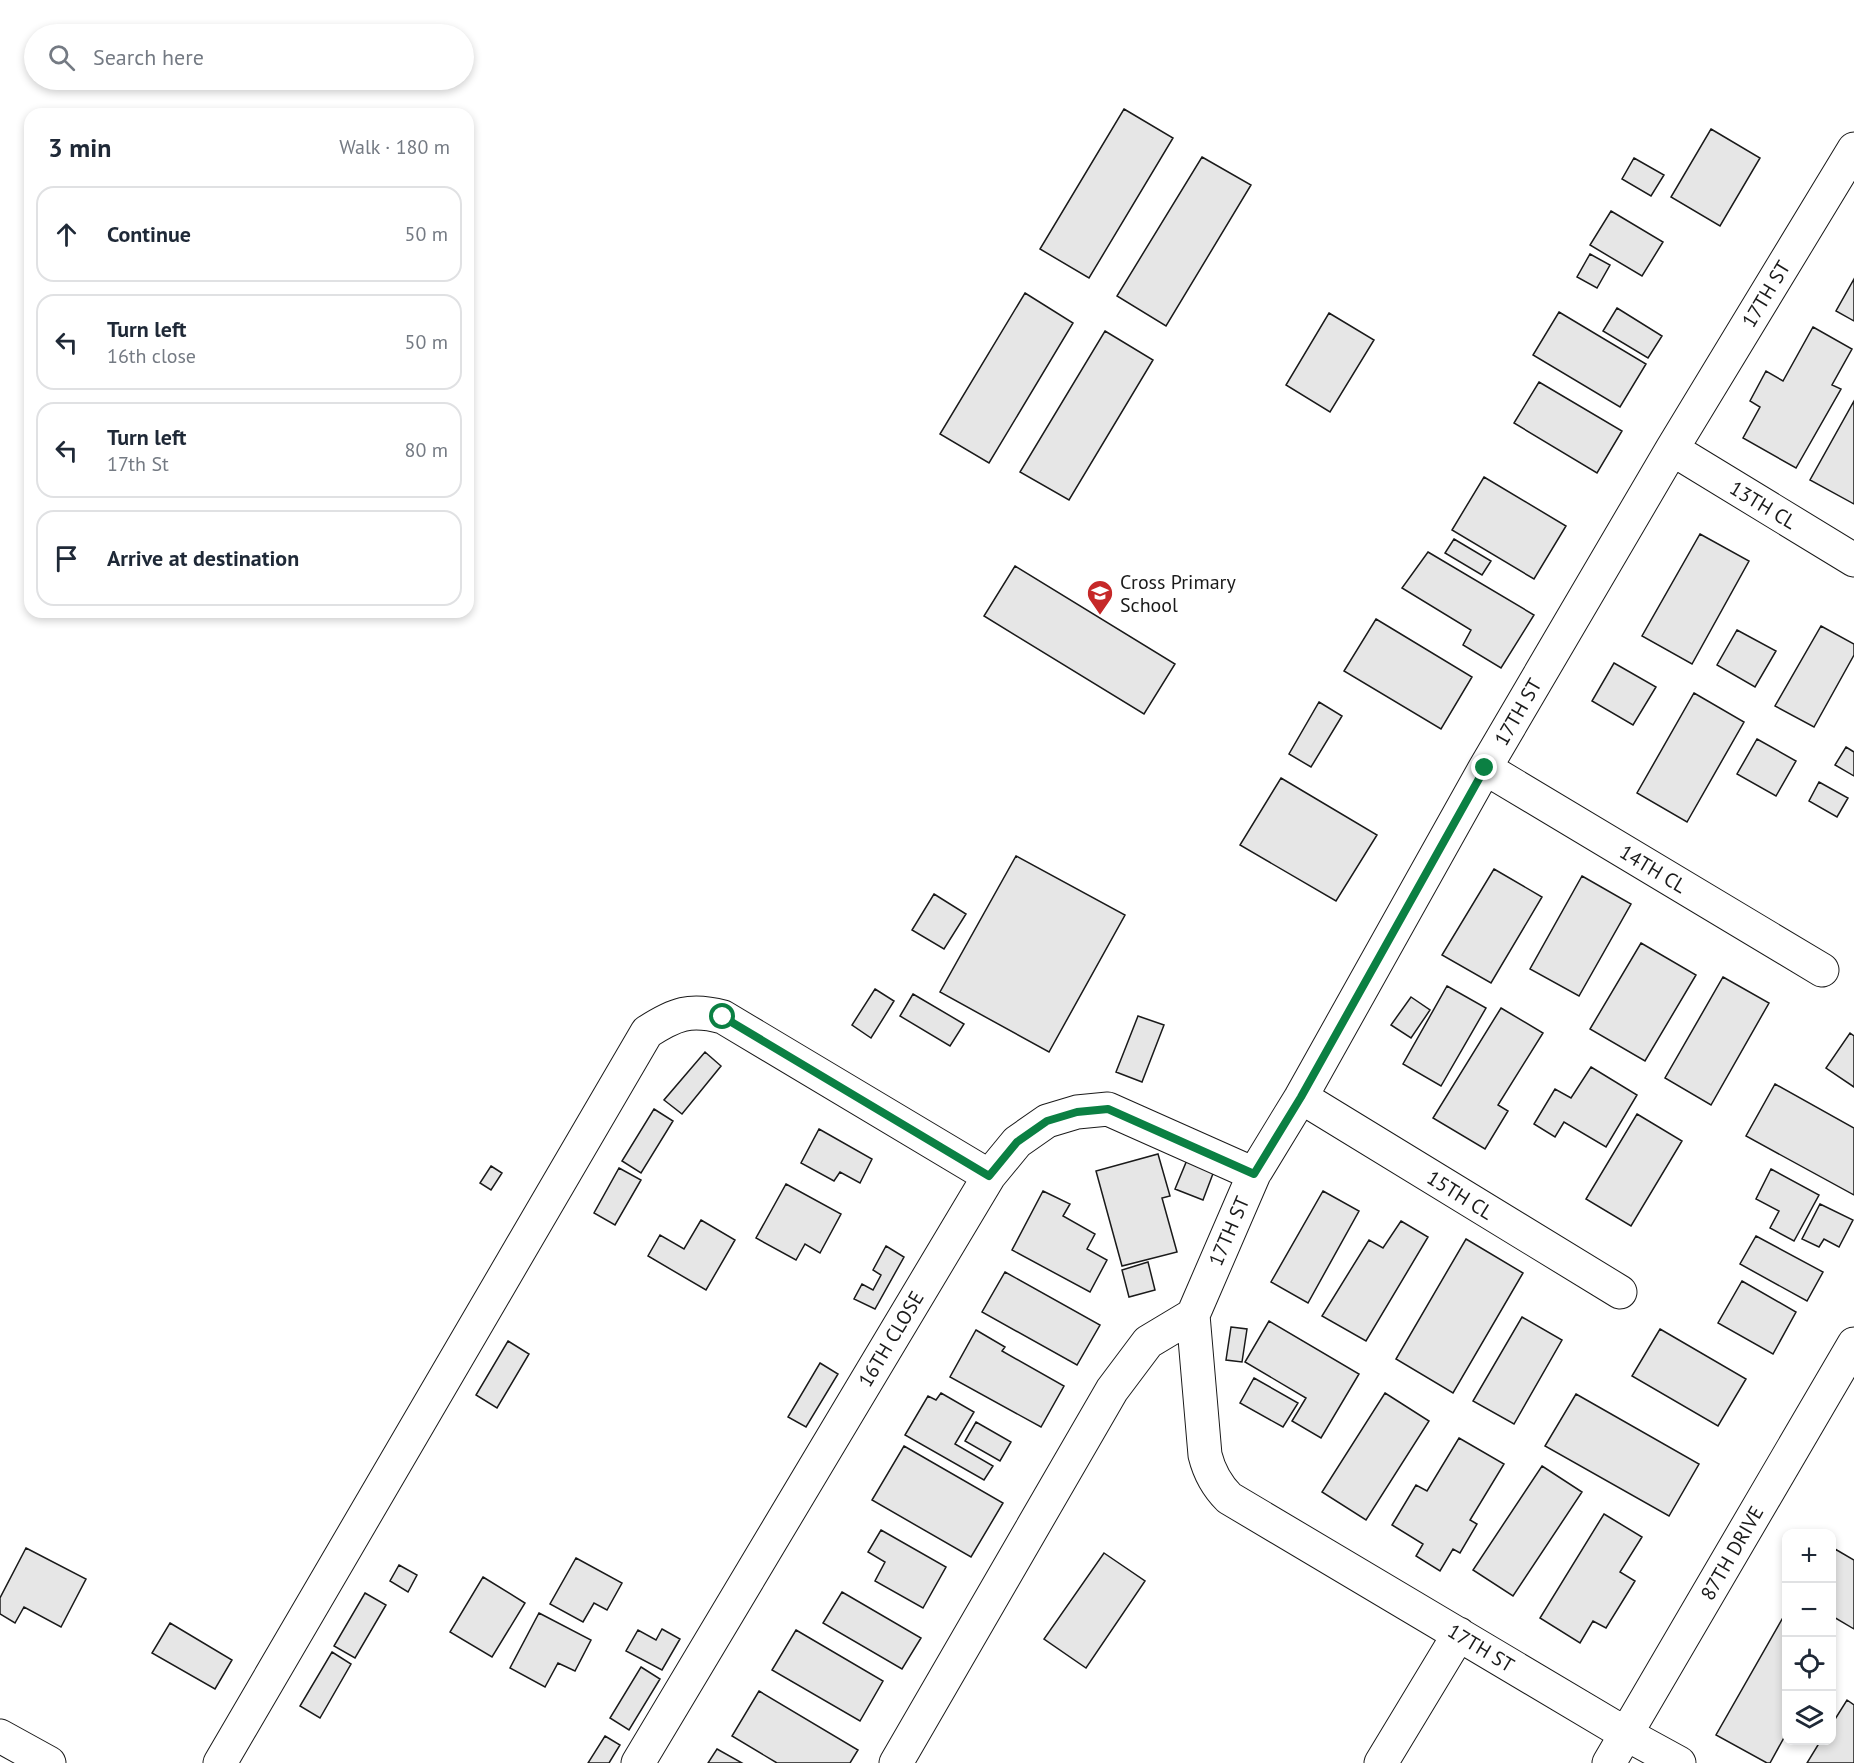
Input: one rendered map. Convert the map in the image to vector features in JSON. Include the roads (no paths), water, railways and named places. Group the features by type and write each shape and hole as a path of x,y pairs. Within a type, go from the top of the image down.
{"street":[{"name":"17TH ST","path":"1679,1763 1626,1734 1229,1498 1220,1489 1205,1455 1193,1315 1254,1174 1301,1097 1485,768 1672,449 1854,149"},
{"name":"13TH CL","path":"1672,449 1854,560"},
{"name":"14TH CL","path":"1485,768 1822,970"},
{"path":"220,1763 647,1032 668,1018 690,1012 706,1012 723,1017 989,1176"},
{"name":"15TH CL","path":"1301,1097 1620,1292"},
{"name":"16TH CLOSE","path":"638,1763 989,1176 1017,1142 1047,1121 1077,1112 1108,1109 1254,1174"},
{"path":"896,1763 1112,1390 1148,1342 1193,1315"},
{"name":"87TH DRIVE","path":"1609,1763 1854,1344"},
{"path":"1381,1763 1459,1634"},
{"path":"0,1736 49,1763"}],"place":[{"name":"Cross Primary School","path":"1100,616"}]}
